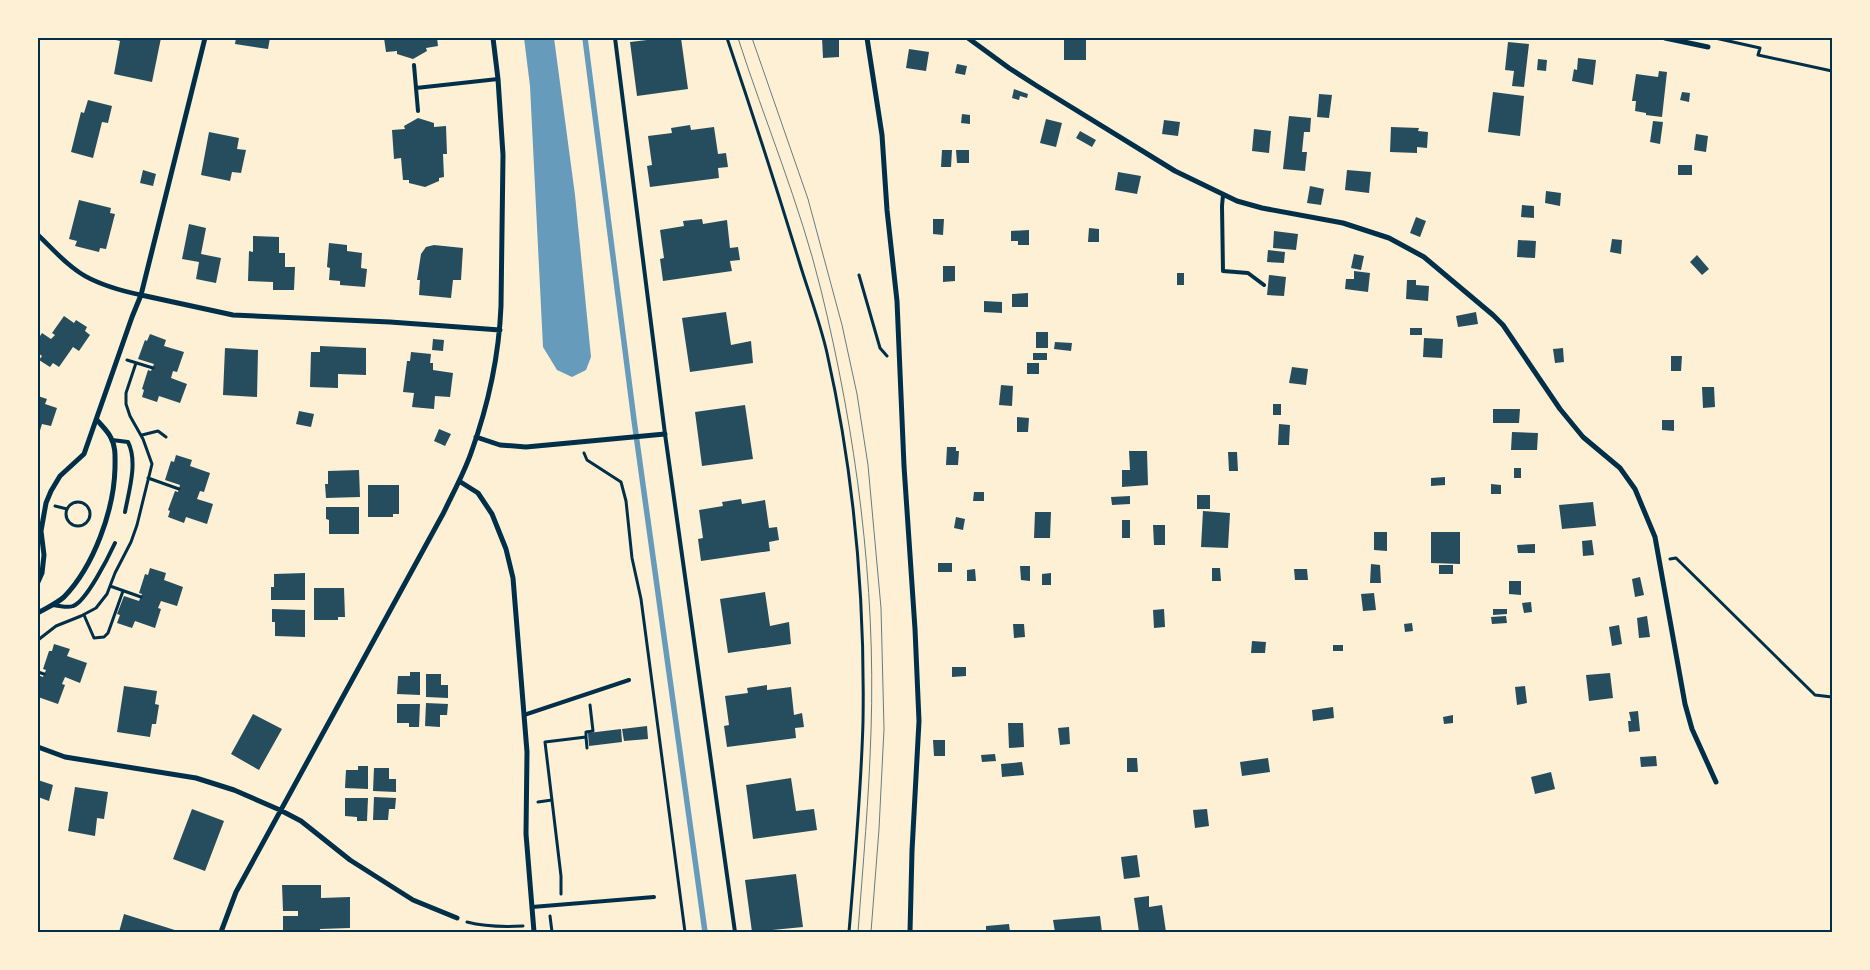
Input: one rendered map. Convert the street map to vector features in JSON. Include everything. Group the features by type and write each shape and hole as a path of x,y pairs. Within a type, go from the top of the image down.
{"street":[{"path":"38,582 42,573 44,555 41,531 46,503 60,476 84,454 141,295 205,38"},
{"path":"221,932 236,892 444,512 459,481 476,437 493,370 500,330 503,155 493,38"},
{"path":"867,38 882,135 887,210 896,292 915,629 919,721 912,842 910,932"},
{"path":"968,38 1008,68 1070,107 1175,171 1223,195 1262,208 1343,223 1378,234 1424,257 1503,325 1560,410 1583,436 1620,468 1635,489 1655,538 1685,704 1692,729 1716,782"},
{"path":"1665,38 1708,47"},
{"path":"38,235 85,276 110,288 233,316 390,322 500,330"},
{"path":"38,613 63,598 75,582 103,531 115,485 115,450 112,440 97,420"},
{"path":"476,437 514,446 580,443 665,434"},
{"path":"459,481 478,493 492,514 506,549 515,597 527,752 526,834 534,932"},
{"path":"38,747 65,757 196,778 234,790 301,821 350,860 413,900 457,918"}],"lane":[{"path":"615,38 665,434 735,932"},
{"path":"414,65 418,111"},
{"path":"416,88 498,80"},
{"path":"1223,195 1223,271 1248,273 1264,285"},
{"path":"112,440 128,442 132,453 131,478 125,512"},
{"path":"53,605 72,606 78,602 99,576 115,543"},
{"path":"524,715 629,680"},
{"path":"532,907 654,897"}],"path":[{"path":"728,38 778,192 826,351 848,469 856,526 861,592 863,721 857,836 849,932"},
{"path":"1713,38 1760,48 1758,55 1832,71"},
{"path":"858,275 880,348 899,369"},
{"path":"124,359 153,368"},
{"path":"142,435 158,431 166,436"},
{"path":"580,443 587,460 620,482 626,501 632,558 641,599 685,932"},
{"path":"148,478 179,489"},
{"path":"73,502 85,503 90,510 90,518 88,522 81,526 73,525 67,520 67,508 73,502"},
{"path":"1659,560 1676,558 1815,695 1832,696"},
{"path":"110,586 141,597"},
{"path":"84,615 94,638 104,637 108,633 123,591"},
{"path":"38,672 44,674"},
{"path":"588,693 593,731 586,732 588,748"},
{"path":"560,905 561,876 545,742 586,737"},
{"path":"549,906 552,932"},
{"path":"457,918 482,926 534,925"}],"water":[{"path":"524,38 554,38 575,195 591,357 586,370 572,377 557,370 543,347 530,86"}],"building":[{"path":"116,38 161,38 152,82 114,74 120,41 116,40"},
{"path":"236,38 270,38 268,49 235,44"},
{"path":"384,38 437,38 438,46 426,48 427,51 413,59 397,54 397,51 386,52"},
{"path":"681,38 688,89 637,96 630,42"},
{"path":"822,38 839,38 839,57 823,58"},
{"path":"1064,38 1086,38 1086,60 1064,60"},
{"path":"1508,42 1529,44 1524,87 1512,86 1514,71 1505,70"},
{"path":"909,49 929,52 926,71 906,68"},
{"path":"1578,58 1596,60 1593,85 1572,81 1574,69 1577,70"},
{"path":"1538,59 1547,60 1546,71 1537,70"},
{"path":"957,64 967,66 965,75 955,73"},
{"path":"1659,71 1667,72 1662,117 1646,115 1646,113 1635,111 1636,101 1632,101 1636,74 1658,77"},
{"path":"1014,89 1028,94 1027,98 1020,96 1019,100 1012,98"},
{"path":"1493,92 1524,96 1520,136 1488,132"},
{"path":"1682,92 1690,93 1689,102 1680,100"},
{"path":"1319,94 1332,95 1329,118 1317,117"},
{"path":"88,100 112,106 108,123 102,122 93,158 71,152 81,112 84,113"},
{"path":"962,114 970,115 970,124 961,123"},
{"path":"1289,116 1311,118 1310,132 1304,132 1302,152 1307,152 1305,171 1283,169"},
{"path":"418,118 434,123 434,127 446,126 447,154 443,154 444,177 425,187 409,183 409,180 403,180 401,158 394,159 392,130 405,129 404,126"},
{"path":"1046,119 1062,123 1056,147 1040,143"},
{"path":"1164,120 1180,122 1178,136 1162,134"},
{"path":"1653,121 1663,122 1660,144 1650,142"},
{"path":"690,125 691,130 714,127 718,154 726,153 728,167 718,168 719,178 650,187 647,166 652,165 648,136 672,133 671,128"},
{"path":"1391,127 1419,128 1418,131 1428,132 1427,148 1417,147 1417,153 1390,152"},
{"path":"1254,129 1271,131 1269,153 1252,151"},
{"path":"1080,131 1096,140 1092,147 1076,138"},
{"path":"209,132 239,138 237,149 246,150 241,173 232,172 230,181 201,175"},
{"path":"1696,134 1708,136 1706,152 1694,150"},
{"path":"942,150 952,150 951,167 941,167"},
{"path":"956,150 969,150 969,163 957,163"},
{"path":"1678,165 1692,165 1692,175 1678,175"},
{"path":"143,170 156,174 153,186 140,183"},
{"path":"1347,170 1371,172 1369,193 1345,190"},
{"path":"1118,172 1141,176 1137,194 1115,190"},
{"path":"1310,186 1324,189 1321,205 1307,203"},
{"path":"1546,191 1561,193 1560,206 1545,203"},
{"path":"79,200 111,208 110,213 115,214 106,249 100,248 99,252 75,246 77,241 69,239"},
{"path":"1522,205 1534,206 1534,218 1521,217"},
{"path":"1416,217 1426,221 1420,237 1410,233"},
{"path":"702,219 703,224 727,220 730,248 738,247 740,260 730,261 732,271 663,281 660,259 664,258 660,230 684,226 683,221"},
{"path":"933,219 944,219 943,235 933,234"},
{"path":"189,224 206,228 201,254 221,258 216,283 196,279 199,262 182,259"},
{"path":"1089,228 1099,229 1099,242 1088,242"},
{"path":"1029,230 1029,245 1018,245 1018,241 1011,241 1011,231"},
{"path":"1274,231 1298,234 1296,250 1273,248"},
{"path":"253,236 279,237 279,253 285,253 285,267 295,267 294,290 273,290 273,282 248,281 249,251 253,252"},
{"path":"1612,239 1622,240 1621,254 1610,252"},
{"path":"1518,240 1536,241 1535,258 1517,257"},
{"path":"329,243 347,245 347,251 362,253 361,268 367,269 365,287 340,285 340,281 329,280 330,268 327,267"},
{"path":"434,245 463,248 461,280 453,280 451,298 419,295 420,280 417,280 421,254 426,247"},
{"path":"1268,250 1285,252 1284,263 1267,262"},
{"path":"1354,254 1364,256 1361,270 1351,268"},
{"path":"1697,255 1709,269 1702,275 1690,262"},
{"path":"943,266 955,266 955,281 943,282"},
{"path":"1354,271 1370,273 1368,292 1345,289 1346,279 1354,279"},
{"path":"1177,273 1184,273 1184,285 1177,285"},
{"path":"1269,275 1286,277 1284,296 1267,295"},
{"path":"1407,280 1416,280 1416,285 1429,286 1428,301 1406,299"},
{"path":"1028,293 1028,307 1012,307 1012,294"},
{"path":"984,301 1002,302 1002,313 984,312"},
{"path":"726,312 731,345 751,341 753,363 690,372 682,318"},
{"path":"1476,312 1478,324 1458,327 1456,316"},
{"path":"64,316 74,323 76,320 87,327 85,331 90,335 79,351 73,347 59,367 53,363 50,367 39,360 42,356 38,353 38,339 42,333 51,339 55,335 52,333"},
{"path":"1410,328 1422,328 1422,335 1410,335"},
{"path":"1036,332 1048,332 1048,348 1036,348"},
{"path":"150,334 166,340 164,346 184,352 177,372 173,371 171,378 187,384 180,403 159,396 157,402 142,397 144,390 142,389 148,370 151,371 154,364 138,359 145,340 147,341"},
{"path":"1424,338 1443,339 1442,358 1423,357"},
{"path":"433,339 444,340 443,351 432,350"},
{"path":"1055,342 1072,343 1071,351 1054,349"},
{"path":"320,346 366,348 366,375 338,374 338,388 310,387 311,352 320,352"},
{"path":"225,348 258,350 257,397 223,395"},
{"path":"1563,348 1564,362 1555,363 1553,349"},
{"path":"411,352 431,354 430,363 433,363 433,370 453,373 450,397 435,396 434,409 412,407 414,393 403,392 407,361 410,361"},
{"path":"1033,353 1047,353 1047,360 1033,360"},
{"path":"1671,356 1682,356 1681,371 1671,371"},
{"path":"1027,363 1039,363 1039,374 1027,374"},
{"path":"1292,367 1308,369 1306,385 1289,383"},
{"path":"1001,385 1013,386 1012,406 999,405"},
{"path":"1702,387 1714,387 1715,407 1703,408"},
{"path":"38,396 47,399 45,404 57,408 51,426 42,424 38,437"},
{"path":"1273,404 1281,404 1281,415 1273,415"},
{"path":"745,405 753,459 702,466 695,412"},
{"path":"1493,409 1520,409 1519,423 1493,423"},
{"path":"299,411 314,414 311,427 296,424"},
{"path":"1017,417 1029,418 1028,432 1017,432"},
{"path":"1662,420 1674,420 1674,431 1662,430"},
{"path":"1279,424 1290,425 1289,445 1278,445"},
{"path":"439,429 451,434 445,446 434,441"},
{"path":"1512,432 1538,433 1537,450 1511,450"},
{"path":"947,447 956,447 956,451 959,451 958,465 946,465"},
{"path":"1129,451 1147,451 1148,485 1122,487 1122,470 1130,470"},
{"path":"1228,452 1237,452 1238,471 1229,471"},
{"path":"176,455 192,460 190,466 210,473 204,492 200,491 197,499 213,504 207,524 186,517 184,523 168,517 170,511 168,510 175,491 178,492 180,485 165,480 171,461 174,462"},
{"path":"1514,468 1521,468 1521,478 1514,478"},
{"path":"359,470 360,497 326,498 325,484 328,484 328,471"},
{"path":"1445,477 1445,485 1431,486 1431,478"},
{"path":"1491,484 1501,485 1501,494 1491,494"},
{"path":"368,485 399,485 399,514 393,514 393,517 368,517"},
{"path":"974,492 984,492 984,501 973,501"},
{"path":"1197,495 1210,495 1210,509 1197,509"},
{"path":"1130,496 1130,504 1112,505 1111,497"},
{"path":"741,499 742,504 765,500 769,528 777,527 779,540 769,542 770,551 701,561 698,539 703,538 699,510 723,506 722,502"},
{"path":"1593,502 1596,526 1562,529 1559,505"},
{"path":"326,507 359,507 359,534 329,534 329,520 326,519"},
{"path":"1203,511 1230,513 1228,548 1201,547"},
{"path":"1035,512 1051,512 1050,538 1034,538"},
{"path":"956,517 965,519 963,530 954,528"},
{"path":"1122,520 1130,520 1130,538 1122,538"},
{"path":"1153,525 1165,525 1165,545 1154,545"},
{"path":"1374,532 1387,532 1387,551 1374,550"},
{"path":"1431,532 1460,532 1460,564 1431,563"},
{"path":"1592,540 1594,555 1583,556 1582,541"},
{"path":"1535,544 1535,553 1518,553 1517,545"},
{"path":"938,563 952,563 952,572 938,572"},
{"path":"1371,564 1380,565 1381,583 1370,583"},
{"path":"1439,565 1453,565 1453,574 1439,574"},
{"path":"1020,566 1030,566 1030,581 1021,580"},
{"path":"150,568 166,573 164,580 183,587 177,606 161,601 158,608 161,609 155,628 135,621 132,628 117,623 120,615 117,614 124,596 139,601 142,594 139,593 145,574 148,575"},
{"path":"1212,568 1220,568 1221,581 1212,581"},
{"path":"975,569 976,581 967,581 967,570"},
{"path":"1294,569 1307,569 1308,580 1295,580"},
{"path":"305,573 305,600 271,600 274,574"},
{"path":"1051,573 1051,585 1042,585 1042,574"},
{"path":"1640,577 1644,595 1635,597 1632,579"},
{"path":"1509,581 1521,581 1521,595 1509,594"},
{"path":"314,588 344,588 345,617 338,617 338,620 314,620"},
{"path":"765,592 770,626 789,622 791,644 728,653 720,599"},
{"path":"1374,593 1376,610 1363,611 1361,594"},
{"path":"1531,602 1532,612 1524,613 1522,603"},
{"path":"272,609 305,610 305,637 275,636 275,622 272,622"},
{"path":"1164,609 1165,627 1154,628 1153,610"},
{"path":"1493,609 1507,609 1507,614 1493,615"},
{"path":"1506,616 1507,623 1492,624 1491,617"},
{"path":"1647,616 1650,637 1639,638 1637,618"},
{"path":"1412,623 1413,631 1405,632 1404,624"},
{"path":"1013,624 1024,624 1025,637 1014,638"},
{"path":"1619,625 1622,644 1612,646 1609,627"},
{"path":"1252,641 1266,642 1265,653 1251,653"},
{"path":"54,644 70,649 67,656 87,663 80,683 65,677 62,684 65,685 58,704 38,697 38,675 43,677 46,670 43,669 49,651 52,651"},
{"path":"1333,645 1343,645 1343,651 1333,651"},
{"path":"952,667 966,667 966,676 952,677"},
{"path":"410,672 420,672 420,695 397,694 398,676 410,676"},
{"path":"1610,673 1613,698 1589,701 1586,675"},
{"path":"426,674 441,674 441,685 448,685 448,698 426,697"},
{"path":"767,685 767,690 791,687 794,715 802,713 804,727 795,728 796,738 727,747 724,726 729,725 725,696 748,693 747,688"},
{"path":"124,686 157,691 155,704 159,705 156,724 152,724 150,737 117,732"},
{"path":"1525,686 1527,703 1517,705 1515,687"},
{"path":"426,703 448,704 447,715 440,715 440,727 425,726"},
{"path":"397,704 420,704 419,727 409,727 409,723 397,723"},
{"path":"1333,707 1334,718 1313,721 1312,710"},
{"path":"1638,711 1640,731 1629,732 1628,721 1631,721 1629,712"},
{"path":"253,714 282,729 259,770 231,754"},
{"path":"1453,715 1453,723 1444,724 1443,717"},
{"path":"1008,723 1023,723 1024,747 1009,748"},
{"path":"647,726 648,739 624,741 622,729"},
{"path":"1069,727 1070,744 1060,745 1058,728"},
{"path":"621,729 622,742 589,746 588,733"},
{"path":"933,740 945,740 945,756 934,756"},
{"path":"995,754 996,761 982,762 981,755"},
{"path":"1656,756 1657,766 1641,767 1640,757"},
{"path":"1127,758 1137,758 1138,772 1127,772"},
{"path":"1268,758 1270,772 1242,776 1240,762"},
{"path":"1022,762 1024,775 1002,777 1001,764"},
{"path":"358,766 368,766 368,789 345,788 346,770 358,770"},
{"path":"374,768 389,768 389,779 396,779 396,792 373,791"},
{"path":"1551,772 1555,789 1535,794 1531,777"},
{"path":"791,778 796,811 814,809 817,830 753,839 746,785"},
{"path":"38,780 53,785 49,801 38,797"},
{"path":"75,787 108,792 104,819 97,818 95,836 68,831"},
{"path":"374,797 396,798 395,809 389,809 388,820 373,820"},
{"path":"345,798 368,798 367,821 357,821 357,817 345,816"},
{"path":"192,809 224,821 205,871 173,859"},
{"path":"1207,809 1209,826 1195,828 1193,810"},
{"path":"1137,855 1140,877 1124,879 1121,857"},
{"path":"796,874 803,927 752,932 745,880"},
{"path":"282,885 321,885 321,898 350,897 350,928 320,929 320,932 283,932 283,916 298,916 298,911 283,911"},
{"path":"1149,896 1149,907 1162,905 1166,932 1139,932 1134,898"},
{"path":"124,914 181,932 119,932"},
{"path":"1100,916 1102,932 1055,932 1053,920"},
{"path":"1009,924 1010,932 986,932 986,926"}],"waterway":[{"path":"585,38 634,420 705,932"}],"tram line":[{"path":"738,38 813,258 833,344 854,454 867,565 872,676 869,781 858,932"},
{"path":"752,38 808,199 842,325 857,394 868,465 881,608 884,729 871,932"}]}
